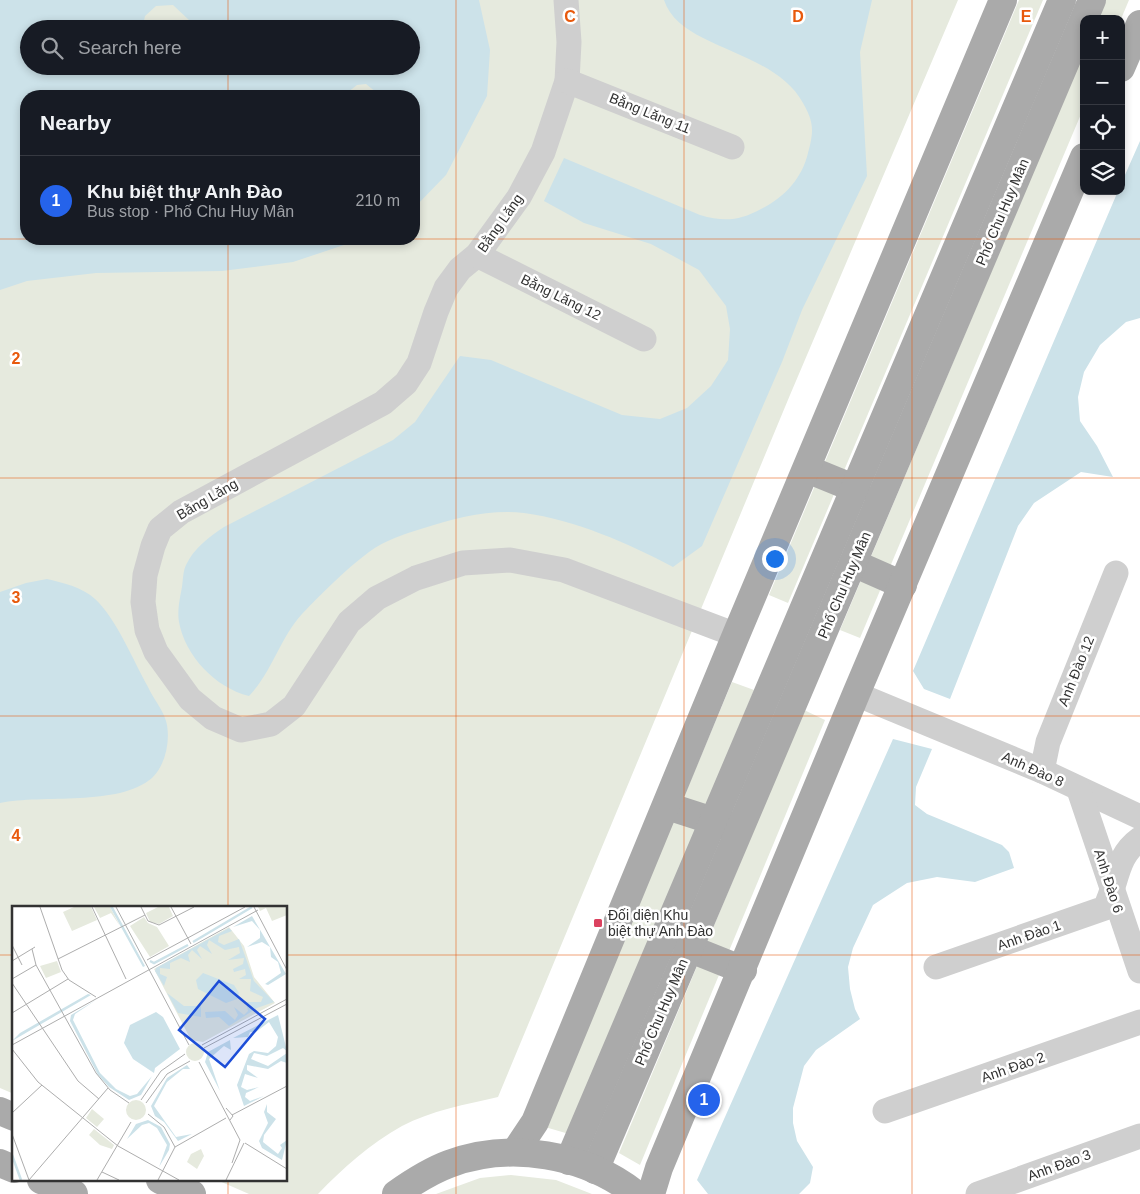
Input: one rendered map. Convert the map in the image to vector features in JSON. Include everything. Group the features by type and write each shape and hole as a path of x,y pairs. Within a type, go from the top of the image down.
{"main road":[{"path":"515,1152 535,1122 736,635 1003,0"},
{"name":"Phố Chu Huy Mân","path":"595,1170 688,948 726,825 856,489 1062,0"},
{"name":"Phố Chu Huy Mân","path":"569,1160 726,825 853,563 1092,0"},
{"path":"1124,60 1140,24"},
{"path":"651,1194 659,1168 743,970 856,694 1080,166"},
{"path":"807,469 856,489"},
{"path":"853,563 903,585"},
{"path":"667,806 726,825"},
{"path":"688,948 743,970"},
{"path":"0,1111 12,1116"},
{"path":"396,1194 419,1178 449,1164 482,1155 515,1152 556,1156 569,1160 623,1184 636,1194"},
{"path":"0,1163 12,1167"},
{"path":"46,1182 74,1194"},
{"path":"165,1182 192,1194"}],"street":[{"name":"Bằng Lăng","path":"566,0 569,42 567,80 543,152 519,197 477,256 460,269 446,288 419,363 406,383 383,403 181,512 160,529 145,575 144,602 147,630 156,652 190,699 213,718 241,730 271,724 294,706 349,622 377,598 416,578 463,563 510,560 564,570 736,635"},
{"name":"Bằng Lăng 11","path":"567,80 732,147"},
{"name":"Bằng Lăng 12","path":"477,256 644,338"},
{"name":"Anh Đào 12","path":"1042,771 1048,742 1116,573"},
{"name":"Anh Đào 8","path":"856,694 1042,771 1140,817"},
{"name":"Anh Đào 6","path":"1079,790 1140,971"},
{"path":"1113,892 1125,851 1140,839"},
{"name":"Anh Đào 1","path":"936,967 1104,908 1113,892"},
{"name":"Anh Đào 2","path":"885,1111 1140,1022"},
{"name":"Anh Đào 3","path":"978,1194 1140,1136"}],"shaded area":[{"path":"0,0 958,0 790,395 498,1097 437,1112 402,1126 357,1157 318,1194 249,1194 222,1182 288,1182 288,906 12,906 12,1093 0,1088"},
{"path":"1019,0 1043,0 788,603 769,595"},
{"path":"1106,0 1129,0 1123,15 1100,15"},
{"path":"1080,61 1080,116 860,638 840,630"},
{"path":"732,682 754,690 569,1134 545,1127"},
{"path":"804,710 825,720 640,1165 619,1153"},
{"path":"511,1175 556,1180 592,1194 436,1194 480,1178"}],"water":[{"path":"0,0 479,0 490,50 487,96 446,175 420,202 420,90 374,90 366,84 357,85 351,90 20,90 20,245 344,245 293,262 222,271 96,273 27,281 0,290"},
{"path":"664,0 872,0 860,52 867,176 802,310 782,362 702,546 673,567 638,549 601,534 543,516 499,512 473,515 436,524 382,544 369,552 343,574 294,623 264,676 249,696 225,686 204,669 195,658 182,635 178,614 179,604 184,570 193,553 207,539 224,527 393,440 415,422 460,356 491,360 622,415 660,419 687,408 711,386 728,360 730,329 726,306 699,270 651,244 584,223 544,201 564,158 700,215 717,219 746,216 770,204 785,193 802,171 810,145 812,127 803,103 789,85 771,71 750,59 707,40 688,29 673,17"},
{"path":"1140,141 1140,318 1126,322 1100,345 1084,372 1078,397 1080,421 1097,446 1113,477 1081,472 1034,503 1018,526 950,699 924,689 913,671 1116,195 1125,195 1125,175"},
{"path":"47,579 84,591 103,607 110,617 165,717 168,735 166,751 161,766 152,778 137,787 120,793 79,798 0,803 0,592 26,583"},
{"path":"893,739 932,749 916,787 915,805 927,814 1002,845 1009,852 1014,868 975,882 937,877 907,883 873,905 853,948 848,967 850,989 855,1009 860,1019 816,1050 804,1066 793,1108 793,1123 797,1141 813,1167 810,1183 799,1194 708,1194 697,1180"}],"place":[{"name":"Đối diện Khu biệt thự Anh Đào","path":"598,923"},
{"name":"Khu biệt thự Anh Đào","path":"704,1100"}]}
